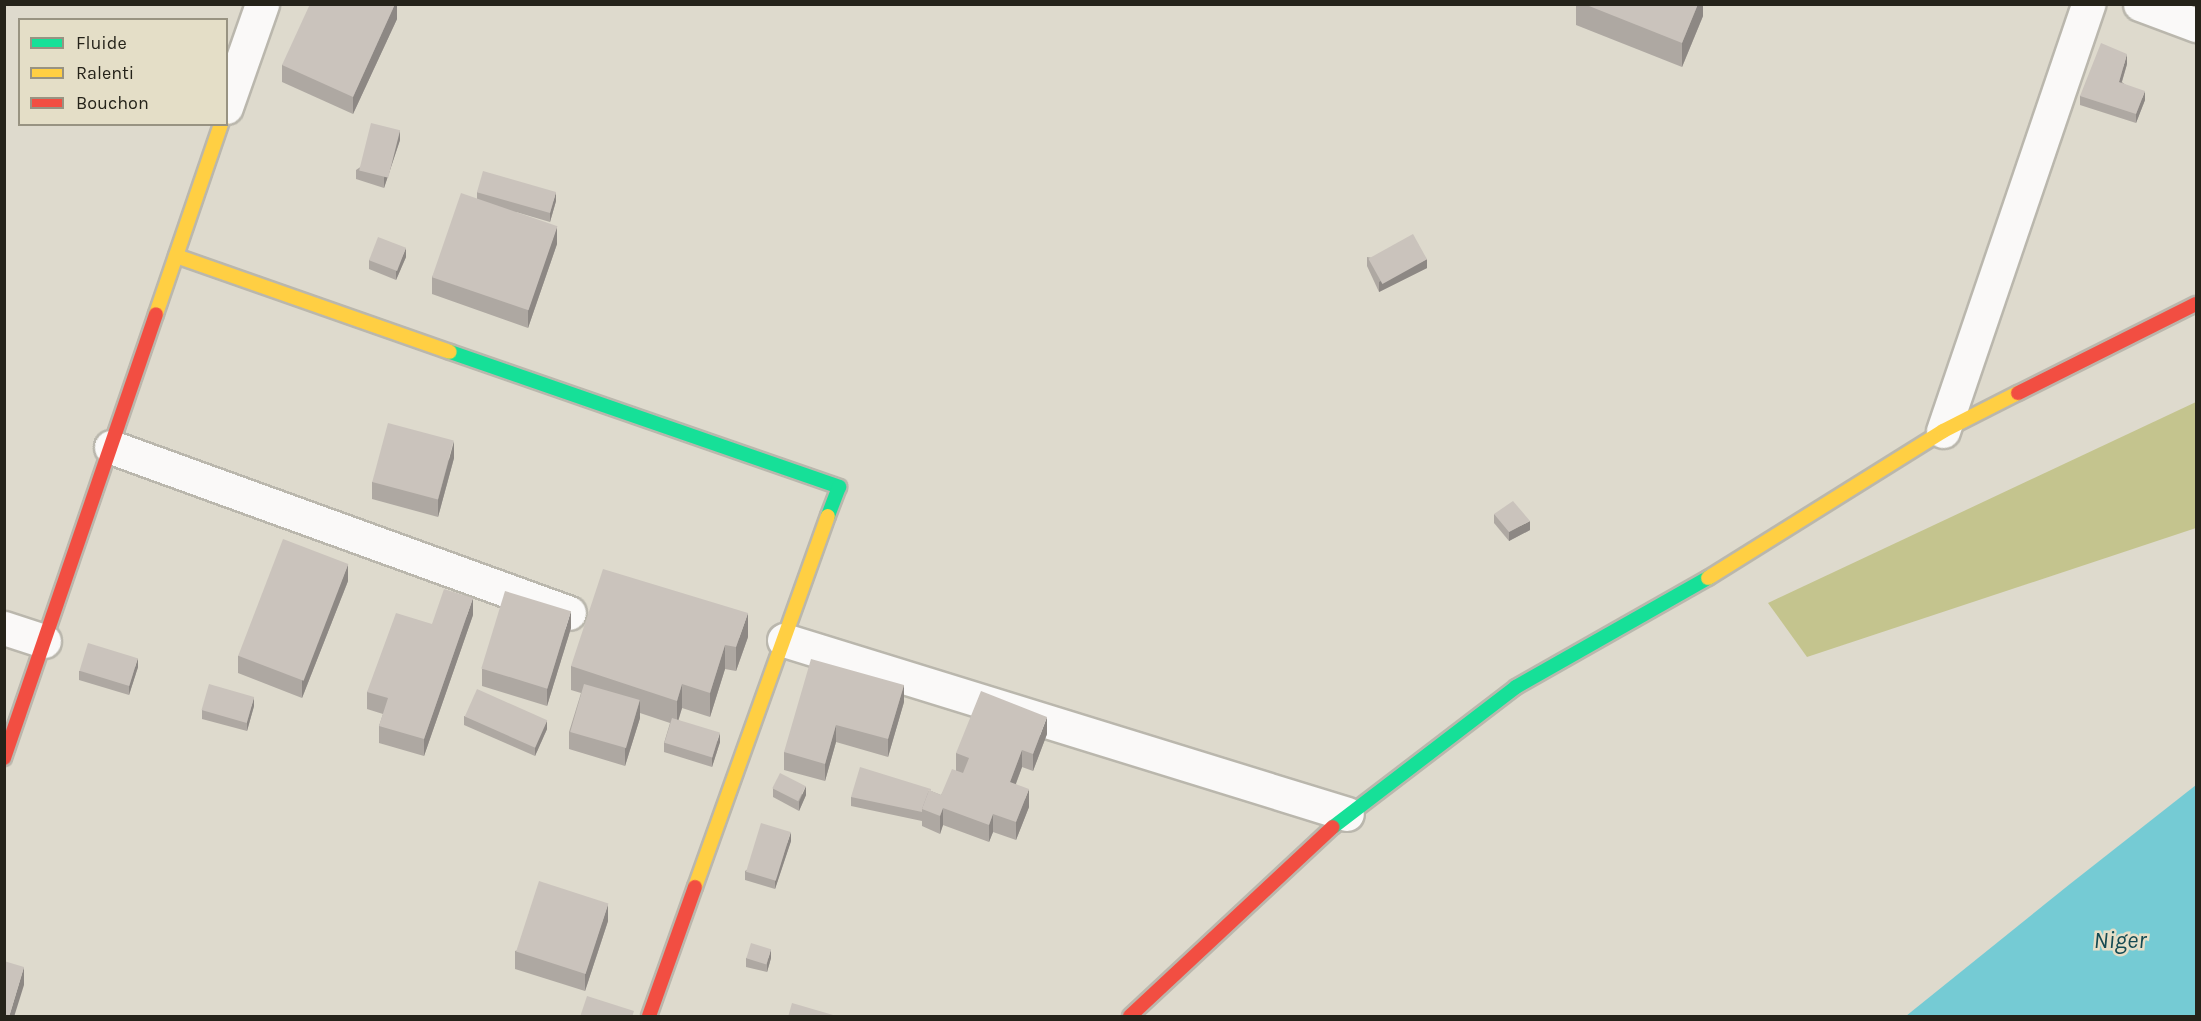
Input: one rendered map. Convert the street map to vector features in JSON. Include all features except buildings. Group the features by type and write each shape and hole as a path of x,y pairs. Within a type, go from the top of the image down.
{"street":[{"path":"228,101 262,4"},
{"path":"1943,431 2088,4"},
{"path":"2140,4 2196,25"},
{"path":"4,758 220,126"},
{"path":"176,256 839,488 649,1017"},
{"path":"1130,1017 1347,814 1516,687 1705,580 1943,431 2196,304"},
{"path":"111,447 569,613"},
{"path":"4,628 44,641"},
{"path":"784,640 1347,814"}],"green space":[{"path":"2196,402 2196,528 1807,657 1768,603"}],"water":[{"name":"Niger","path":"2196,785 2196,1016 1906,1016 2070,884"}],"traffic: fast":[{"path":"450,352 839,487 828,516"},
{"path":"1333,827 1516,687 1708,578"}],"traffic: slow":[{"path":"156,314 220,126"},
{"path":"176,256 450,352"},
{"path":"1708,578 1943,431 2018,393"},
{"path":"695,887 828,516"}],"traffic: jam":[{"path":"2018,393 2196,304"},
{"path":"4,758 156,314"},
{"path":"1130,1016 1333,827"},
{"path":"649,1016 695,887"}]}
